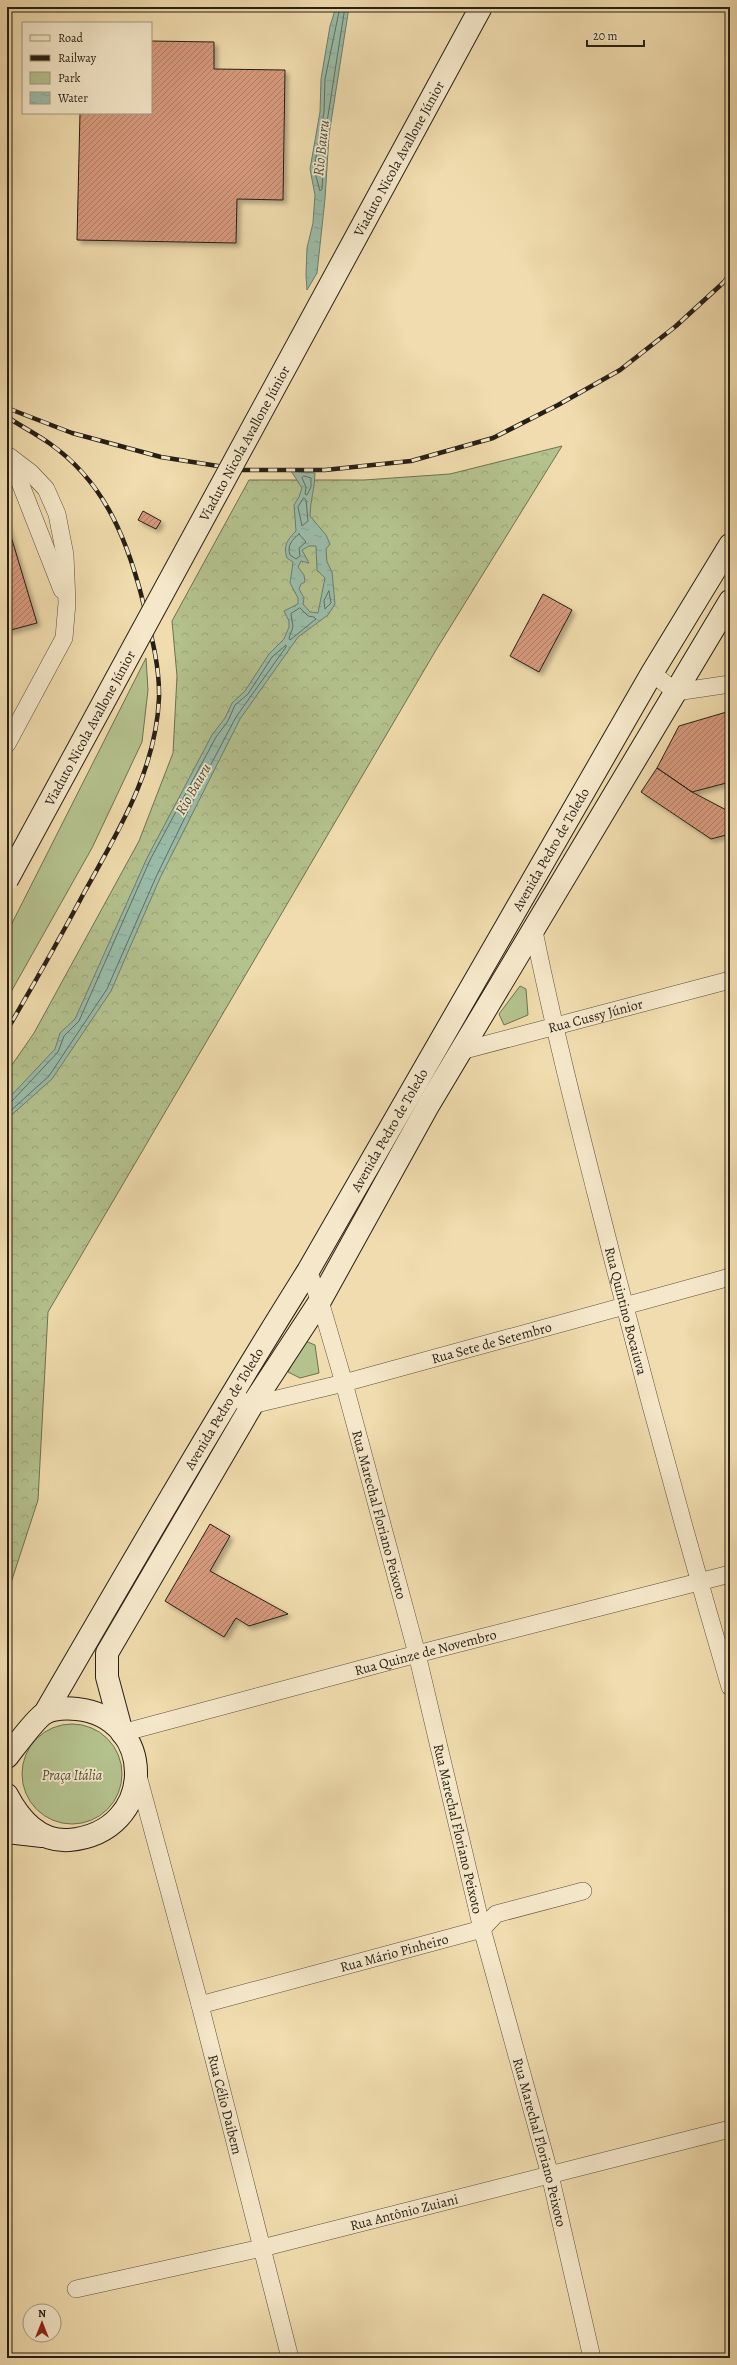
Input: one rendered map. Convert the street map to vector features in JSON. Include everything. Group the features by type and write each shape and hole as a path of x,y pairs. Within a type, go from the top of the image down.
{"main road":[{"name":"Viaduto Nicola Avallone Júnior","path":"7,880 481,7"},
{"name":"Avenida Pedro de Toledo","path":"122,1733 107,1677 107,1653 242,1401 248,1367 308,1271 410,1091 652,673 730,545"},
{"name":"Avenida Pedro de Toledo","path":"44,1713 151,1530 242,1401 320,1301 429,1104 534,931 730,601"},
{"path":"410,1091 429,1104"},
{"path":"7,1757 44,1713 66,1708 87,1710 106,1719 122,1733 132,1751 137,1771 134,1794 123,1814 107,1829 87,1838 64,1840 7,1832"},
{"path":"7,1795 15,1811 27,1824 42,1836"}],"street":[{"path":"7,744 64,638 67,603 65,555 57,514 46,489 31,473 10,457 67,603"},
{"path":"652,673 676,692 730,684"},
{"name":"Rua Quintino Bocaiuva","path":"534,931 554,1028 624,1306 699,1583 730,1687"},
{"name":"Rua Cussy Júnior","path":"461,1051 554,1028 730,980"},
{"name":"Rua Marechal Floriano Peixoto","path":"308,1271 320,1301 344,1383 417,1654 482,1929 550,2175 592,2358"},
{"name":"Rua Sete de Setembro","path":"242,1401 344,1383 730,1277"},
{"name":"Rua Quinze de Novembro","path":"122,1733 417,1654 730,1574"},
{"name":"Rua Célio Daibem","path":"137,1771 200,2005 290,2358"},
{"path":"482,1929 496,1914 583,1891"},
{"name":"Rua Mário Pinheiro","path":"200,2005 482,1929"},
{"name":"Rua Antônio Zuiani","path":"76,2289 262,2248 730,2130"}],"green space":[{"path":"562,446 436,650 48,1312 38,1500 7,1595 7,1072 34,1033 139,841 173,753 177,676 172,621 249,480 364,480 450,474"},
{"path":"146,658 148,690 142,742 92,848 7,999 7,933"},
{"path":"520,986 526,989 528,1015 504,1025 499,1014"},
{"path":"303,1340 315,1345 319,1373 300,1378 288,1372"},
{"name":"Praça Itália","path":"72,1724 91,1728 108,1738 118,1755 122,1774 118,1793 108,1810 91,1820 72,1824 53,1820 36,1810 26,1793 22,1774 26,1755 36,1738 53,1728"}],"water":[{"name":"Rio Bauru","path":"336,7 349,7 329,135 325,199 317,273 307,290 307,248 313,223 315,195 310,169 320,112 321,79 330,26"},
{"name":"Rio Bauru","path":"291,471 315,473 310,516 326,535 330,544 326,549 327,562 332,572 335,604 328,615 298,637 240,719 160,878 111,991 52,1079 7,1119 7,1100 55,1049 60,1033 75,1019 147,858 212,735 225,718 232,703 245,691 269,654 284,639 289,627 289,621 284,611 298,604 298,598 290,583 293,562 287,558 285,550 288,540 296,531 294,505 302,488","holes":["309,546 316,546 317,570 325,578 318,613 310,612 303,604 304,598 299,589 301,584 305,582 304,575 298,567 301,561 309,563 302,550"]}],"building":[{"path":"152,41 214,42 214,69 285,70 283,200 237,199 236,243 77,240 80,114 152,114"},
{"path":"143,511 161,521 156,529 138,520"},
{"path":"7,523 37,623 7,631"},
{"path":"543,594 572,610 539,672 510,656"},
{"path":"730,711 730,782 692,792 657,768 679,726"},
{"path":"657,768 692,792 730,812 730,834 711,839 641,792"},
{"path":"210,1524 230,1536 210,1571 288,1614 249,1626 236,1618 224,1637 165,1601"}],"railway":[{"path":"7,408 72,433 161,457 243,470 325,470 411,461 493,438 558,405 620,370 676,326 724,282 730,274"},
{"path":"7,417 39,436 68,458 97,491 109,510 119,530 135,572 156,658 159,685 156,724 151,750 134,799 47,961 7,1030"}]}
